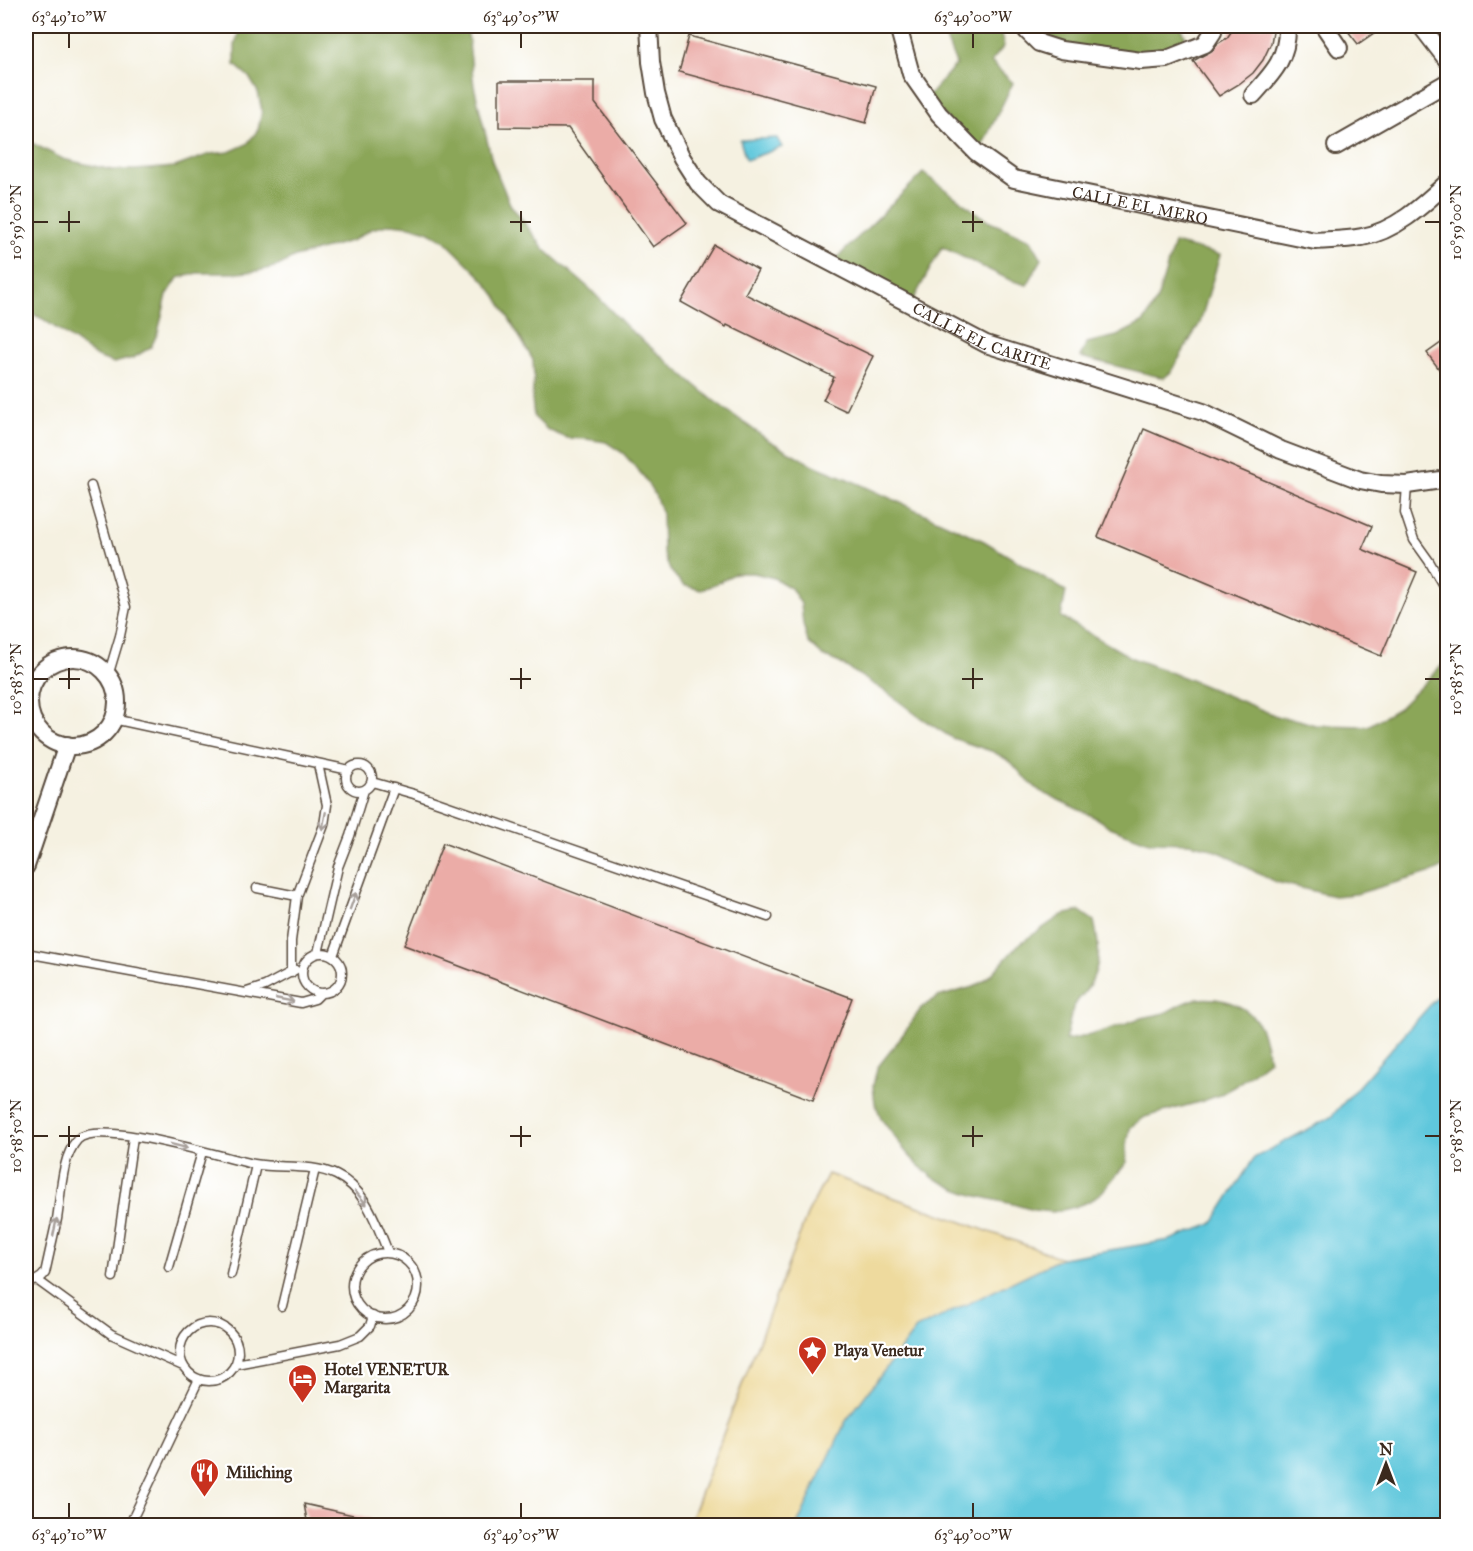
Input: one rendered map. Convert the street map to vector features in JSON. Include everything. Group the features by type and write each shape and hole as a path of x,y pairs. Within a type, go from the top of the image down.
{"street":[{"name":"CALLE EL CARITE","path":"649,26 651,62 663,118 682,158 698,183 719,204 986,344 1203,412 1281,450 1360,480 1407,485 1448,479"},
{"name":"CALLE EL MERO","path":"898,26 911,74 939,114 976,152 1014,179 1315,241 1362,237 1389,228 1419,208 1448,182"},
{"path":"1024,26 1039,43 1061,50 1141,61 1167,59 1205,45 1213,32 1213,26"},
{"path":"1253,95 1276,70 1287,35 1287,26"},
{"path":"1324,26 1339,48"},
{"path":"1421,26 1448,61"},
{"path":"1336,146 1448,82"},
{"path":"79,658 100,668 108,676 117,697 116,708 113,719 99,737 78,746 67,745 46,737 38,729 29,708 29,684 46,667 56,661 79,658"},
{"path":"26,866 67,745"}],"lane":[{"path":"1407,485 1405,513 1414,540 1448,594"},
{"path":"91,486 126,607 108,676"},
{"path":"113,719 349,770"},
{"path":"291,973 291,941 297,896 324,825 327,805 318,764"},
{"path":"353,766 366,766 370,770 372,782 364,790 353,790 346,781 346,775 353,766"},
{"path":"372,782 768,917"},
{"path":"333,956 394,788"},
{"path":"318,953 338,867 364,790"},
{"path":"257,888 297,896"},
{"path":"26,953 301,1003 315,999 321,993"},
{"path":"247,992 291,973 310,957 318,953 326,953 338,961 342,974 340,981 329,992 313,991 306,986 303,979 304,963"},
{"path":"26,1281 37,1280 45,1273 57,1220 66,1158 78,1139 92,1133 112,1133 157,1140 256,1165 315,1169 335,1174 347,1182 367,1203 388,1252"},
{"path":"113,1277 133,1137"},
{"path":"169,1267 202,1152"},
{"path":"231,1274 256,1165"},
{"path":"282,1306 315,1169"},
{"path":"388,1252 404,1257 413,1267 419,1280 418,1294 413,1305 409,1310 390,1319 373,1316 362,1310 356,1302 352,1291 353,1275 361,1262 372,1255 388,1252"},
{"path":"37,1280 111,1334 183,1366"},
{"path":"236,1364 340,1344 360,1335 370,1326 373,1316"},
{"path":"212,1322 226,1328 234,1335 238,1348 236,1364 230,1373 219,1380 199,1379 183,1366 180,1347 183,1338 187,1332 202,1323 212,1322"},
{"path":"129,1526 199,1379"}],"green space":[{"path":"240,26 467,26 474,86 492,161 510,204 545,250 589,288 628,328 713,400 768,440 811,464 984,541 1066,591 1061,617 1132,658 1279,717 1315,725 1368,726 1399,708 1447,660 1447,865 1436,871 1356,894 1334,896 1276,882 1207,847 1189,843 1149,842 1110,827 1040,791 1011,762 994,752 952,738 888,693 840,663 823,656 808,642 801,604 791,588 774,578 754,573 735,573 701,590 683,585 670,570 663,552 662,514 655,495 644,477 623,453 606,442 567,438 548,430 534,417 533,360 496,296 484,280 444,240 428,231 391,224 371,229 354,240 295,257 278,266 238,273 197,273 178,278 167,295 158,332 151,347 133,358 114,363 97,357 43,319 26,311 26,140 63,159 112,170 175,167 210,154 229,152 247,144 258,130 262,111 258,92 249,77 235,65 235,45"},
{"path":"941,26 999,26 1004,46 991,62 1013,83 978,154 928,97 956,64"},
{"path":"1035,26 1180,26 1185,35 1185,44 1171,56 1052,44 1038,32"},
{"path":"923,173 988,221 1031,240 1042,259 1027,285 1010,280 942,247 912,302 833,262"},
{"path":"1174,243 1220,255 1200,323 1171,372 1164,378 1080,357 1087,343 1117,336 1144,322 1157,300"},
{"path":"1080,911 1094,921 1098,939 1098,956 1092,981 1073,1008 1065,1040 1091,1035 1164,1013 1188,1001 1212,999 1237,1005 1253,1016 1264,1039 1269,1060 1235,1086 1219,1095 1145,1117 1130,1128 1127,1162 1102,1192 1088,1202 1053,1212 1033,1210 956,1189 934,1178 918,1165 882,1120 875,1103 873,1086 877,1068 922,1007 938,997 976,986 991,975 1019,944 1062,915"}],"sand":[{"name":"Playa Venetur","path":"828,1174 1062,1258 916,1329 846,1421 797,1525 688,1526 807,1215"}],"water":[{"path":"777,138 782,147 746,160 740,140"},
{"path":"1447,986 1447,1525 797,1525 846,1421 916,1329 1062,1258 1170,1240 1212,1224 1254,1158 1331,1117"}],"building":[{"path":"1235,26 1274,26 1271,43 1263,60 1253,73 1219,96 1193,61 1213,50 1217,44 1227,38"},
{"path":"1344,26 1384,26 1358,44"},
{"path":"689,36 876,86 866,123 679,72"},
{"path":"499,81 595,81 595,103 687,223 653,247 568,128 499,127"},
{"path":"714,245 758,270 745,294 873,356 846,411 823,400 834,377 727,325 726,327 681,302"},
{"path":"1448,338 1448,381 1427,353"},
{"path":"1144,429 1372,526 1362,549 1417,572 1381,656 1098,537"},
{"path":"443,843 852,998 813,1100 404,945"},
{"path":"304,1504 371,1519 370,1526 308,1526"}],"place":[{"name":"Playa Venetur","path":"813,1376"},
{"name":"Hotel VENETUR Margarita","path":"303,1404"},
{"name":"Miliching","path":"205,1498"}]}
